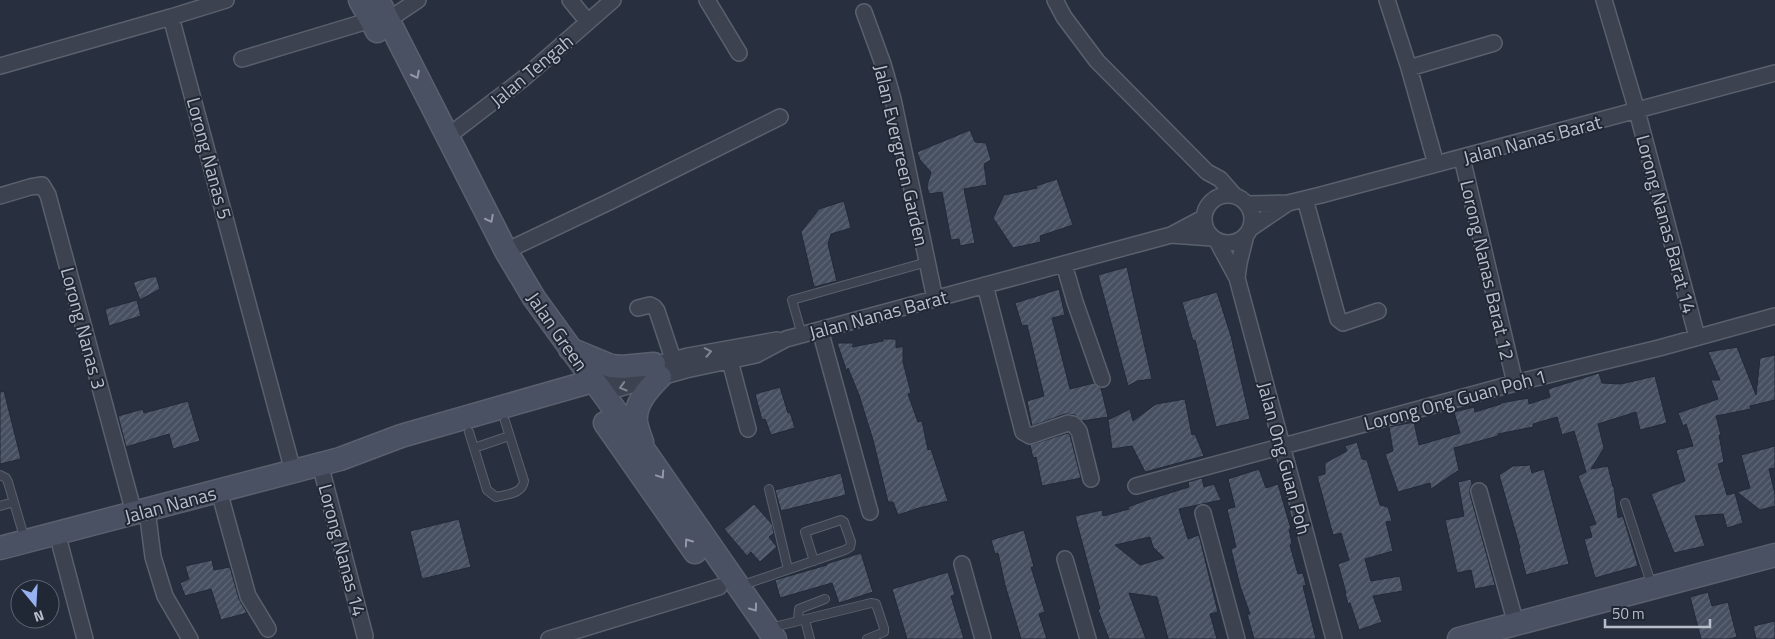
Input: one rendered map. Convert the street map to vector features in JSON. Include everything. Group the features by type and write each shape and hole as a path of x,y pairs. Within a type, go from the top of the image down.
{"main road":[{"name":"Jalan Green","path":"360,0 379,14 447,137 506,251 534,298 570,349 590,389 728,587 767,635"},
{"name":"Jalan Green","path":"379,14 493,260 521,303 590,389 644,450 728,587"},
{"path":"570,349 611,366 662,367"},
{"path":"644,450 636,421 638,406 662,367"},
{"name":"Jalan Nanas","path":"330,461 471,440 507,429 590,389"},
{"name":"Jalan Nanas","path":"0,548 330,461 401,436 590,389"},
{"path":"1460,639 1775,555"}],"street":[{"path":"0,66 226,0"},
{"path":"242,59 418,0"},
{"path":"570,0 588,22"},
{"name":"Jalan Tengah","path":"447,137 524,78 613,0"},
{"path":"707,0 739,53"},
{"path":"1055,0 1064,17 1097,61 1207,172 1220,179 1234,196"},
{"path":"1387,0 1409,68 1436,164"},
{"name":"Lorong Nanas Barat 14","path":"1604,0 1637,111 1697,337"},
{"name":"Jalan Evergreen Garden","path":"864,12 883,64 893,100 935,299"},
{"name":"Lorong Nanas 5","path":"171,17 293,471"},
{"path":"1409,68 1494,43"},
{"name":"Jalan Nanas Barat","path":"1247,204 1288,203 1305,199 1775,74"},
{"path":"506,251 780,118"},
{"name":"Lorong Nanas Barat 12","path":"1462,158 1515,383"},
{"path":"1207,172 1212,200"},
{"name":"Lorong Nanas 3","path":"0,196 30,187 42,186 48,196 141,511"},
{"path":"1226,195 1242,199 1247,204 1251,211 1252,220 1249,232 1239,241 1231,243 1214,240 1204,226 1203,218 1206,208 1212,200 1226,195"},
{"path":"1305,199 1338,319 1343,323 1378,311"},
{"name":"Jalan Nanas Barat","path":"1249,232 1288,203"},
{"name":"Jalan Nanas Barat","path":"662,367 730,361 756,355 786,339 1171,235 1203,218"},
{"name":"Jalan Ong Guan Poh","path":"1237,278 1238,263 1249,232"},
{"name":"Jalan Nanas Barat","path":"1171,235 1214,240"},
{"name":"Jalan Ong Guan Poh","path":"1214,240 1237,278 1334,639"},
{"path":"1064,264 1080,318 1102,379"},
{"path":"985,285 1023,432 1030,436 1068,423 1073,424 1079,432 1091,479"},
{"path":"638,308 650,304 657,311 662,367"},
{"name":"Lorong Ong Guan Poh 1","path":"1136,486 1515,383 1775,316"},
{"path":"820,330 870,512"},
{"path":"590,389 662,367 751,344 786,339"},
{"path":"730,361 748,429"},
{"name":"Lorong Nanas 14","path":"330,461 365,636"},
{"path":"219,490 248,596 268,629"},
{"path":"1479,491 1516,624"},
{"path":"141,511 165,596 190,639"},
{"path":"1203,513 1237,639"},
{"path":"57,533 85,639"},
{"path":"1065,559 1088,639"},
{"path":"962,564 983,639"},
{"path":"549,639 728,587"}],"lane":[{"path":"802,335 792,300 927,262"},
{"path":"471,440 487,490 496,497 519,491 523,487 524,481 507,429"},
{"path":"0,475 6,478 8,482 25,542"},
{"path":"769,489 788,569"},
{"path":"0,506 14,502"},
{"path":"1625,502 1652,587"},
{"path":"728,587 814,561 845,550 850,547 851,542 844,522 840,520 805,532 814,561"},
{"path":"810,639 801,620 799,609 825,599"},
{"path":"767,635 801,620 871,603 876,604 884,632 866,639"}],"building":[{"path":"970,130 975,142 986,143 991,160 984,164 987,185 964,189 975,243 960,246 959,239 951,240 942,192 929,194 927,186 931,172 920,160 917,152"},
{"path":"1057,179 1073,225 1040,236 1041,242 1013,248 993,218 1004,195 1037,188 1036,186"},
{"path":"844,201 851,228 831,234 828,244 837,281 814,287 801,232 819,209"},
{"path":"1127,267 1152,379 1137,381 1128,386 1098,275"},
{"path":"156,276 160,289 140,300 133,282"},
{"path":"1059,289 1065,315 1052,318 1070,389 1094,383 1101,388 1108,417 1082,421 1075,415 1065,414 1032,426 1027,401 1044,396 1027,325 1022,326 1015,303"},
{"path":"1217,292 1231,336 1250,419 1216,427 1195,340 1193,341 1182,302"},
{"path":"137,300 141,316 109,326 105,309"},
{"path":"883,339 896,339 896,348 903,346 903,362 911,393 908,394 918,422 922,421 928,450 931,449 948,501 898,515 893,502 888,502 873,440 859,395 848,368 847,372 837,343 854,343 852,347 883,341"},
{"path":"1737,347 1756,395 1760,358 1775,355 1775,400 1750,406 1751,409 1716,416 1721,435 1719,435 1724,462 1718,464 1727,495 1735,493 1743,523 1727,528 1723,514 1695,516 1705,546 1674,553 1651,494 1685,481 1676,450 1693,446 1686,424 1683,426 1678,413 1718,399 1711,380 1720,380 1708,352"},
{"path":"1599,373 1602,383 1621,384 1655,376 1667,423 1640,430 1636,412 1598,424 1604,448 1591,469 1608,466 1614,487 1618,518 1623,516 1638,566 1595,578 1584,539 1592,537 1589,526 1596,524 1578,476 1586,472 1574,431 1562,435 1557,417 1533,424 1533,427 1498,434 1498,436 1454,448 1459,470 1431,489 1430,483 1398,492 1385,454 1393,451 1389,427 1414,422 1419,445 1460,433 1454,412 1474,407 1475,412 1501,403 1528,398 1529,404 1550,397 1548,389"},
{"path":"780,387 795,428 771,435 765,419 762,420 755,394"},
{"path":"4,391 21,459 0,464 0,392"},
{"path":"1185,399 1192,435 1195,434 1204,456 1145,472 1132,446 1112,449 1108,420 1130,409 1133,421 1156,404"},
{"path":"188,401 200,441 173,449 169,434 126,447 118,416 143,409 144,413"},
{"path":"1068,433 1081,478 1042,486 1036,457 1033,458 1030,445"},
{"path":"1357,442 1362,459 1367,460 1380,505 1388,507 1392,521 1386,522 1393,551 1365,559 1371,581 1400,576 1403,591 1373,596 1382,622 1359,630 1350,603 1348,604 1338,564 1349,560 1341,533 1333,535 1317,476 1325,474 1325,463 1347,451 1345,446"},
{"path":"1775,446 1775,468 1769,469 1775,494 1775,506 1760,510 1737,492 1750,488 1741,455"},
{"path":"1530,465 1532,473 1544,469 1569,564 1526,575 1499,475 1513,466"},
{"path":"1259,469 1266,488 1278,484 1291,529 1289,529 1292,544 1290,545 1298,574 1303,573 1306,585 1303,586 1316,639 1254,639 1247,614 1250,614 1240,586 1231,549 1236,547 1227,509 1235,507 1228,479"},
{"path":"841,473 846,495 781,511 775,490"},
{"path":"1202,478 1204,487 1214,484 1221,500 1179,509 1188,539 1199,535 1218,612 1210,614 1217,639 1168,639 1157,597 1129,593 1146,639 1109,639 1098,610 1100,609 1075,516 1102,510 1103,516 1129,509 1128,507 1147,500 1189,487 1188,482","holes":["1150,537 1153,547 1164,558 1140,565 1115,545"]},
{"path":"1471,479 1470,494 1495,585 1475,589 1471,570 1457,573 1445,520 1464,516 1458,482"},
{"path":"754,504 772,524 774,533 769,537 777,547 760,562 751,552 747,556 724,529"},
{"path":"459,519 471,567 422,579 410,531"},
{"path":"1024,530 1034,567 1031,567 1045,612 1039,614 1047,639 1021,639 1005,585 998,553 995,554 991,540"},
{"path":"861,553 873,592 839,603 832,583 780,598 775,580"},
{"path":"212,560 214,570 230,567 239,599 247,613 221,620 211,589 185,596 180,583 189,579 185,566"},
{"path":"948,572 955,595 951,596 964,639 907,639 892,589"},
{"path":"1708,592 1712,606 1728,602 1737,637 1729,639 1701,639 1690,597"},
{"path":"1775,621 1775,639 1756,639 1753,626"}]}
